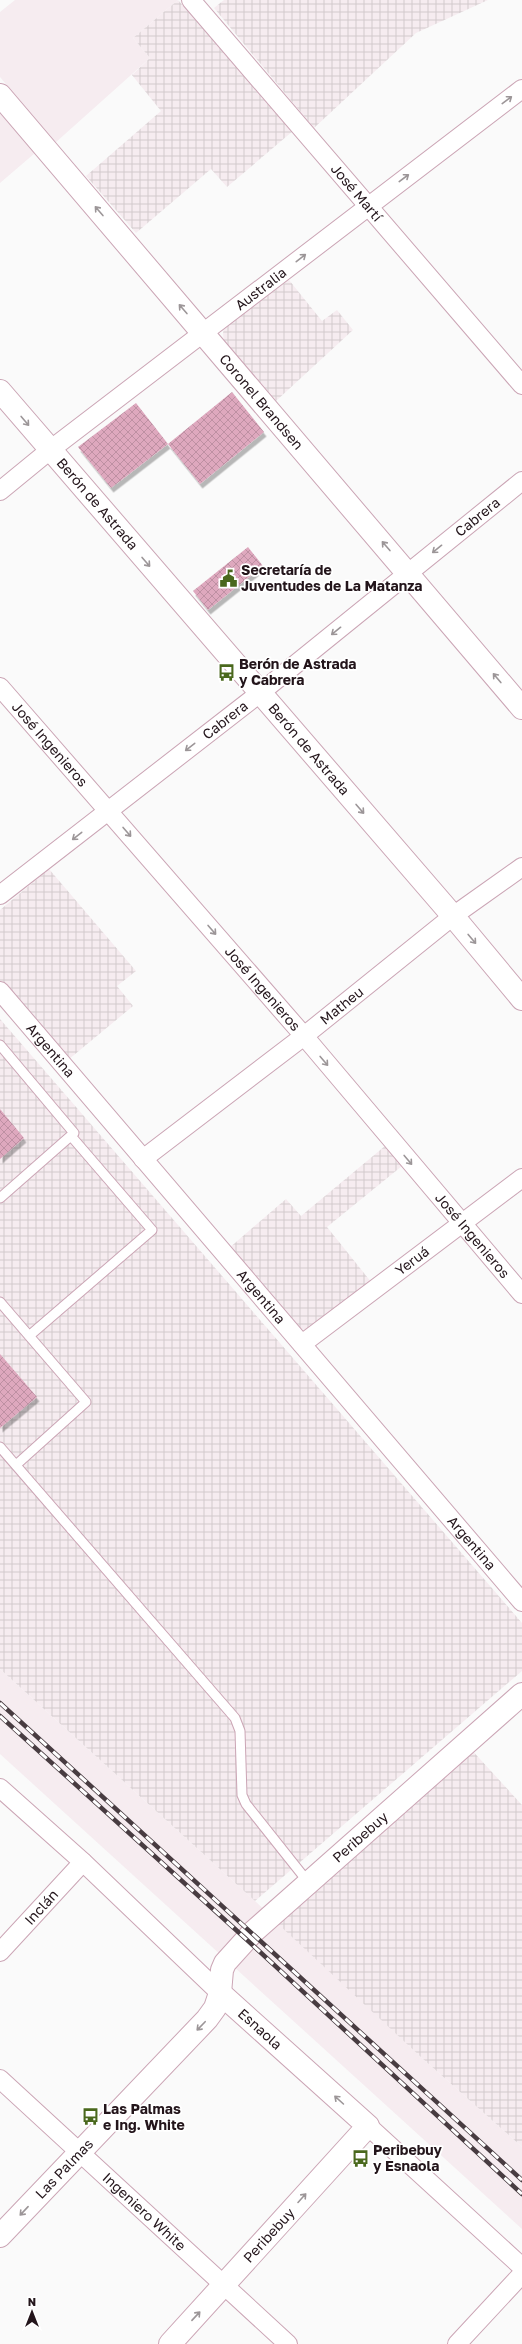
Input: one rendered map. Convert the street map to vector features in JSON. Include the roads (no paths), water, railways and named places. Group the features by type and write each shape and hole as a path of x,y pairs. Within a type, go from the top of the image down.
{"street":[{"name":"José Martí","path":"191,0 522,386"},
{"name":"Australia","path":"0,491 50,450 204,333 368,205 522,89"},
{"name":"Coronel Brandsen","path":"0,95 408,572 522,708"},
{"name":"Berón de Astrada","path":"0,391 453,916 522,999"},
{"name":"Cabrera","path":"0,895 260,693 408,572 522,482"},
{"name":"José Ingenieros","path":"0,686 304,1036 461,1224 522,1294"},
{"name":"Matheu","path":"142,1159 304,1036 453,916 522,867"},
{"name":"Argentina","path":"0,991 522,1602"},
{"name":"Yeruá","path":"302,1344 522,1178"},
{"name":"Peribebuy","path":"220,1993 222,1970 225,1962 253,1932 522,1694"},
{"name":"Esnaola","path":"0,1788 83,1862 220,1993 522,2267"},
{"name":"Inclán","path":"0,1952 83,1862"},
{"name":"Las Palmas","path":"0,2236 207,2019 215,2008 220,1993"},
{"name":"Ingeniero White","path":"0,2079 288,2344"},
{"name":"Peribebuy","path":"170,2344 368,2126"},
{"path":"457,2344 522,2274"}],"lane":[{"path":"0,1045 74,1133 0,1198"},
{"path":"29,1336 152,1230 71,1136"},
{"path":"0,1302 86,1402 16,1465"},
{"path":"0,1447 235,1718 240,1731 242,1795 246,1804 308,1882"}],"railway":[{"path":"0,1703 522,2180"},
{"path":"0,1716 246,1939 522,2194"}],"place":[{"name":"Secretaría de Juventudes de La Matanza","path":"228,578"},
{"name":"Berón de Astrada y Cabrera","path":"226,672"},
{"name":"Las Palmas e Ing. White","path":"90,2117"},
{"name":"Peribebuy y Esnaola","path":"360,2158"}]}
